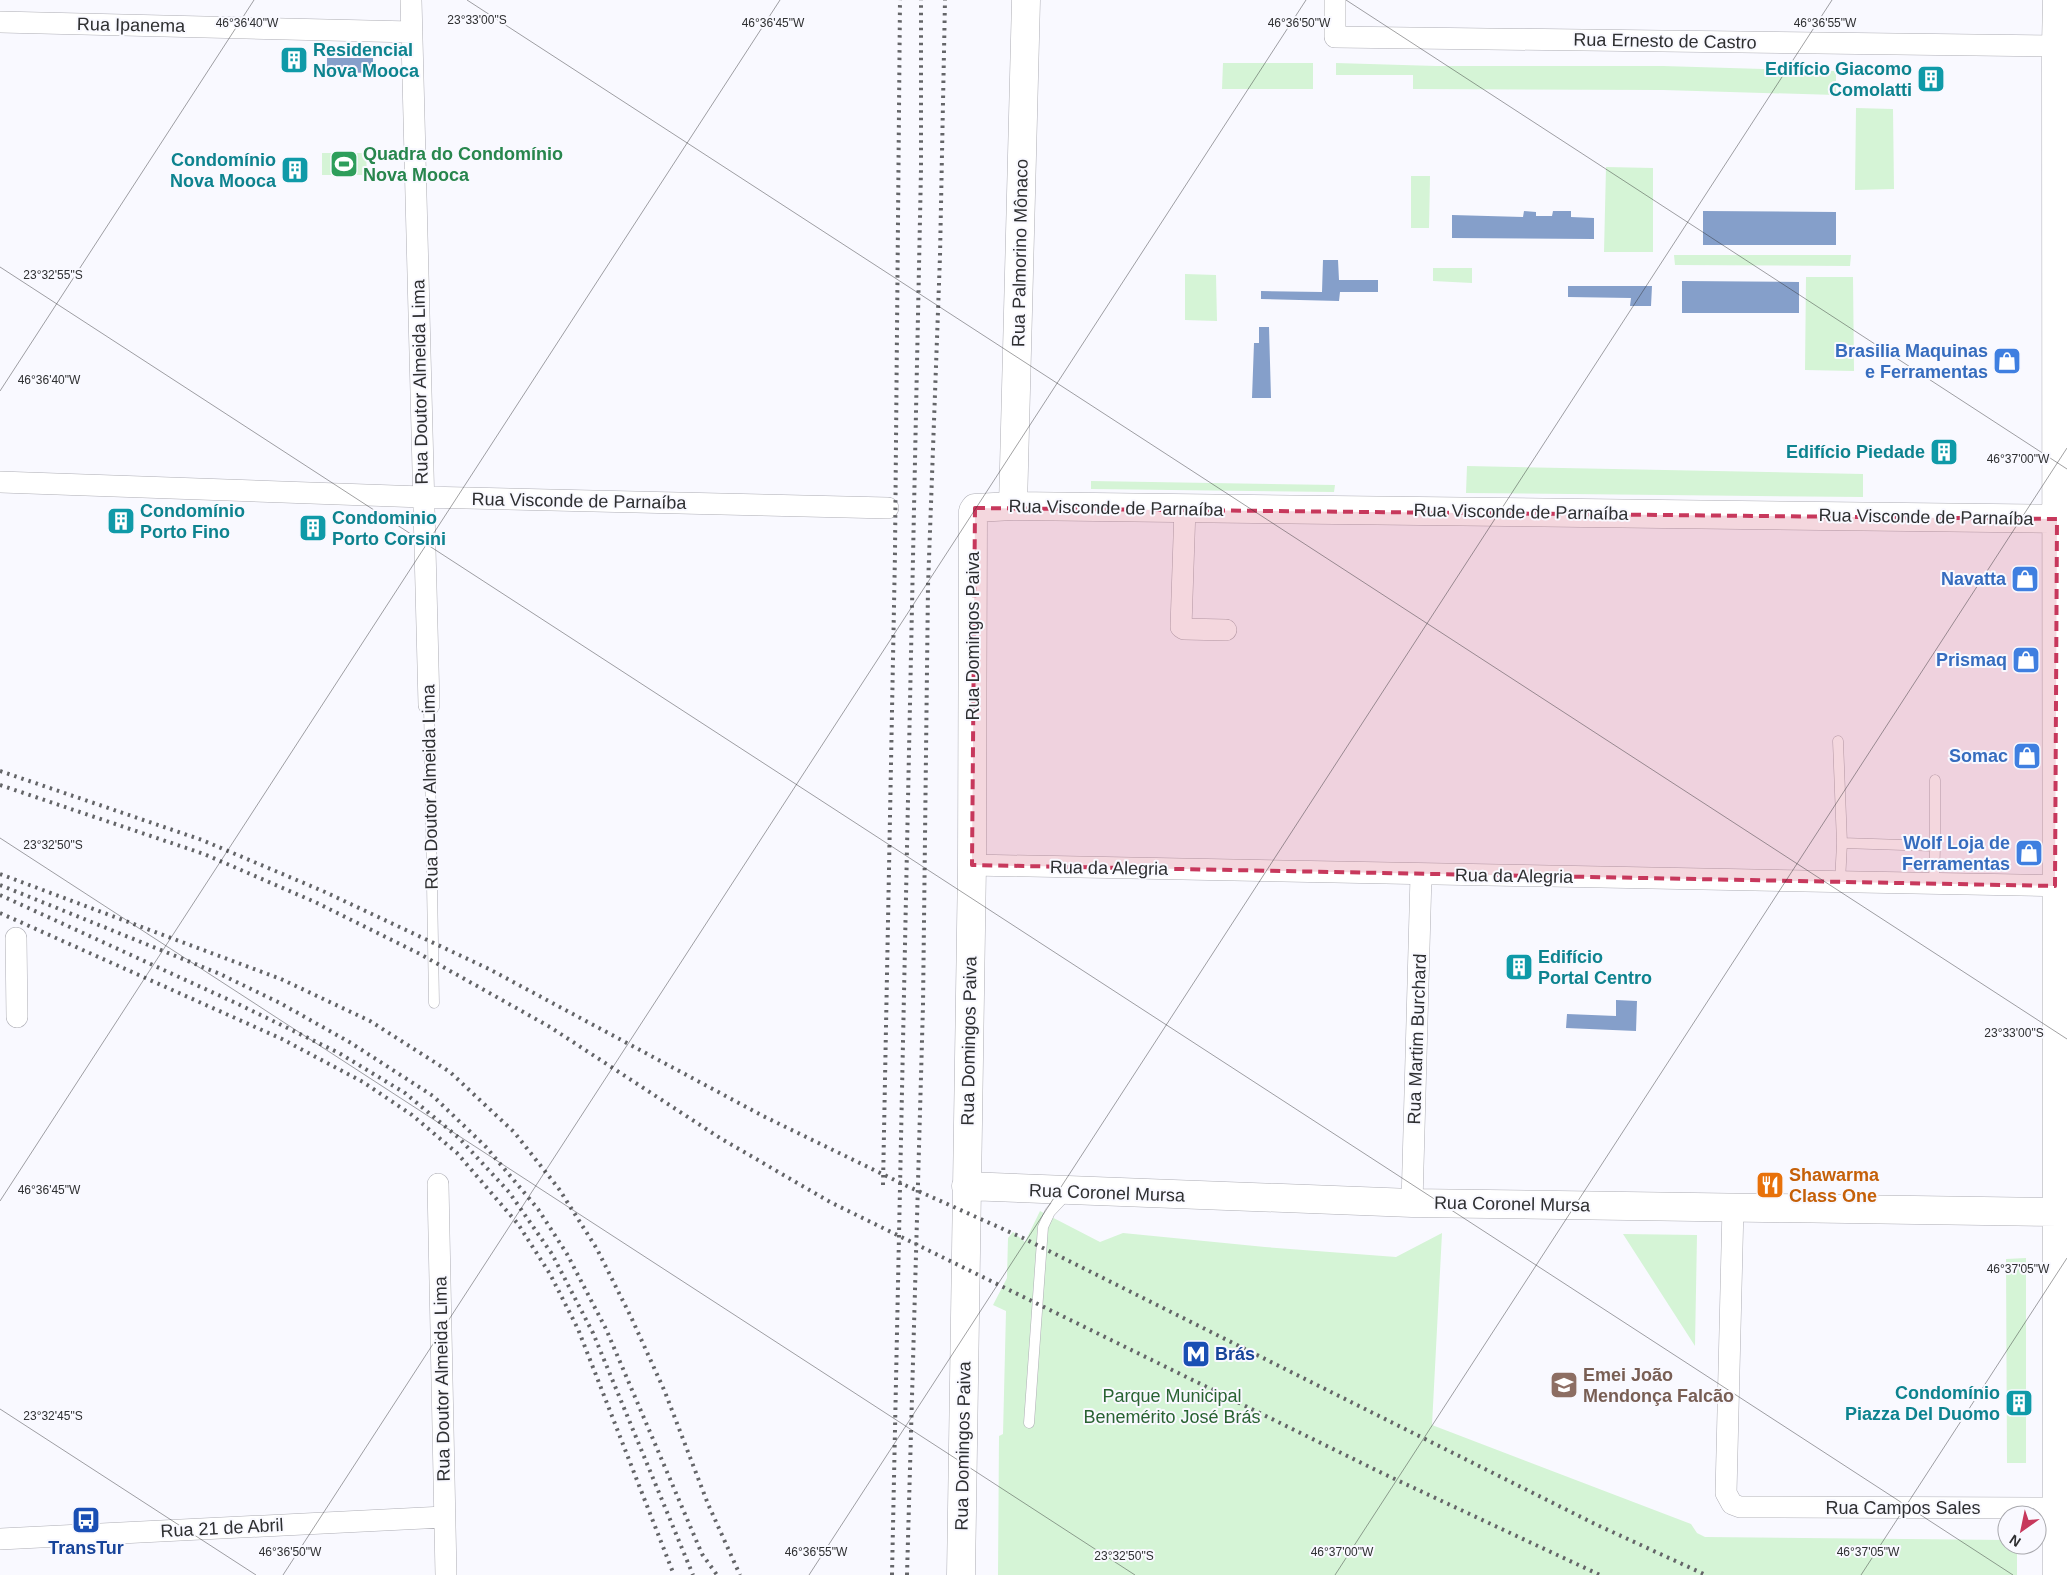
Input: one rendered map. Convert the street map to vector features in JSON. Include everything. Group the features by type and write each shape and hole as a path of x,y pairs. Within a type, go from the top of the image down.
{"street":[{"name":"Rua Doutor Almeida Lima","path":"411,0 428,705"},
{"name":"Rua Palmorino Mônaco","path":"1014,506 1026,0"},
{"name":"Rua Ernesto de Castro","path":"1335,0 1335,37 2061,43"},
{"path":"2057,0 2061,43 2062,519 2058,1212 2062,1508 2057,1575"},
{"name":"Rua Ipanema","path":"0,22 412,32"},
{"name":"Rua Visconde de Parnaíba","path":"0,482 423,497 888,508"},
{"name":"Rua Visconde de Parnaíba","path":"975,508 1014,506 2062,519"},
{"name":"Rua Domingos Paiva","path":"961,1575 972,865 973,521 975,508"},
{"path":"1185,508 1181,627 1184,629 1226,630"},
{"name":"Rua da Alegria","path":"972,865 2061,886"},
{"name":"Rua Martim Burchard","path":"1412,1203 1421,875"},
{"path":"16,938 8,984 17,1017"},
{"name":"Rua Doutor Almeida Lima","path":"438,1184 446,1575"},
{"name":"Rua Coronel Mursa","path":"966,1186 1412,1203 2058,1212"},
{"name":"Rua Campos Sales","path":"1733,1207 1726,1493 1732,1504 1740,1507 2062,1508"},
{"name":"Rua 21 de Abril","path":"0,1539 444,1517"}],"lane":[{"name":"Rua Doutor Almeida Lima","path":"428,705 434,1003"},
{"path":"1838,741 1842,843 1840,882"},
{"path":"1934,884 1935,780"},
{"path":"1842,843 1935,846"},
{"path":"1028,1423 1043,1227 1050,1212 1070,1191"}],"highlighted area":[{"path":"975,508 2057,519 2055,886 972,865"}],"green space":[{"path":"1223,63 1313,63 1313,89 1222,89"},
{"path":"1336,63 1436,66 1663,66 1836,71 1836,95 1663,90 1413,89 1413,75 1336,75"},
{"path":"1856,108 1893,109 1894,189 1855,190"},
{"name":"Quadra do Condomínio Nova Mooca","path":"322,153 366,153 367,175 322,175"},
{"path":"1606,167 1653,168 1653,252 1604,252"},
{"path":"1411,176 1430,176 1429,228 1411,228"},
{"path":"1674,255 1851,255 1850,266 1675,265"},
{"path":"1433,268 1472,268 1472,283 1433,281"},
{"path":"1185,274 1216,275 1217,321 1185,320"},
{"path":"1806,277 1853,277 1854,371 1805,370"},
{"path":"1467,466 1863,474 1863,497 1466,493"},
{"path":"1091,481 1335,485 1334,492 1091,489"},
{"name":"Parque Municipal Benemérito José Brás","path":"1040,1211 1100,1242 1123,1233 1265,1247 1396,1257 1442,1233 1432,1425 1691,1524 1697,1533 1705,1537 1997,1540 1997,1555 2017,1555 2017,1575 998,1575 999,1436 1003,1434 1006,1311 993,1305 1007,1278 1008,1238 1013,1232 1025,1242"},
{"path":"1623,1234 1697,1235 1695,1346"},
{"path":"2026,1258 2026,1463 2007,1463 2006,1259"}],"water":[{"path":"327,58 373,58 373,73 327,72"},
{"path":"1524,211 1536,212 1536,216 1552,216 1553,211 1571,211 1571,217 1594,218 1594,239 1452,238 1452,215 1523,217"},
{"path":"1703,211 1836,212 1836,245 1703,245"},
{"path":"1323,260 1338,260 1339,280 1378,280 1378,292 1340,292 1339,301 1261,299 1261,291 1322,292"},
{"path":"1682,281 1799,282 1799,313 1682,313"},
{"path":"1568,286 1652,286 1651,306 1630,306 1631,298 1568,297"},
{"path":"1259,327 1269,327 1271,398 1252,398 1254,343 1259,343"},
{"path":"1616,1000 1637,1001 1636,1031 1566,1028 1567,1014 1616,1016"}],"railway":[{"path":"883,1185 895,553 900,0"},
{"path":"892,1575 921,170 921,0"},
{"path":"907,1575 923,1005 928,586 940,256 945,0"},
{"path":"0,771 202,840 325,892 489,969 763,1116 907,1186 1023,1238 1595,1524 1706,1575"},
{"path":"0,785 204,854 315,902 420,954 550,1027 720,1138 830,1202 1384,1474 1600,1575"},
{"path":"0,874 281,979 370,1021 450,1072 514,1132 559,1189 597,1249 631,1317 665,1392 708,1504 740,1575"},
{"path":"0,885 220,974 280,1003 351,1043 433,1096 486,1147 538,1209 567,1254 606,1329 702,1554 717,1575"},
{"path":"0,895 238,1004 339,1053 405,1093 459,1138 509,1192 552,1254 593,1333 693,1575"},
{"path":"0,913 282,1039 363,1082 412,1115 457,1153 518,1224 550,1274 578,1329 674,1575"}],"place":[{"name":"Residencial Nova Mooca","path":"294,60"},
{"name":"Edifício Giacomo Comolatti","path":"1931,79"},
{"name":"Quadra do Condomínio Nova Mooca","path":"344,164"},
{"name":"Condomínio Nova Mooca","path":"295,170"},
{"name":"Brasilia Maquinas e Ferramentas","path":"2007,361"},
{"name":"Edifício Piedade","path":"1944,452"},
{"name":"Condomínio Porto Fino","path":"121,521"},
{"name":"Condominio Porto Corsini","path":"313,528"},
{"name":"Navatta","path":"2025,579"},
{"name":"Prismaq","path":"2026,660"},
{"name":"Somac","path":"2027,756"},
{"name":"Wolf Loja de Ferramentas","path":"2029,853"},
{"name":"Edifício Portal Centro","path":"1519,967"},
{"name":"Shawarma Class One","path":"1770,1185"},
{"name":"Brás","path":"1196,1354"},
{"name":"Emei João Mendonça Falcão","path":"1564,1385"},
{"name":"Condomínio Piazza Del Duomo","path":"2019,1403"},
{"name":"TransTur","path":"86,1520"}]}
